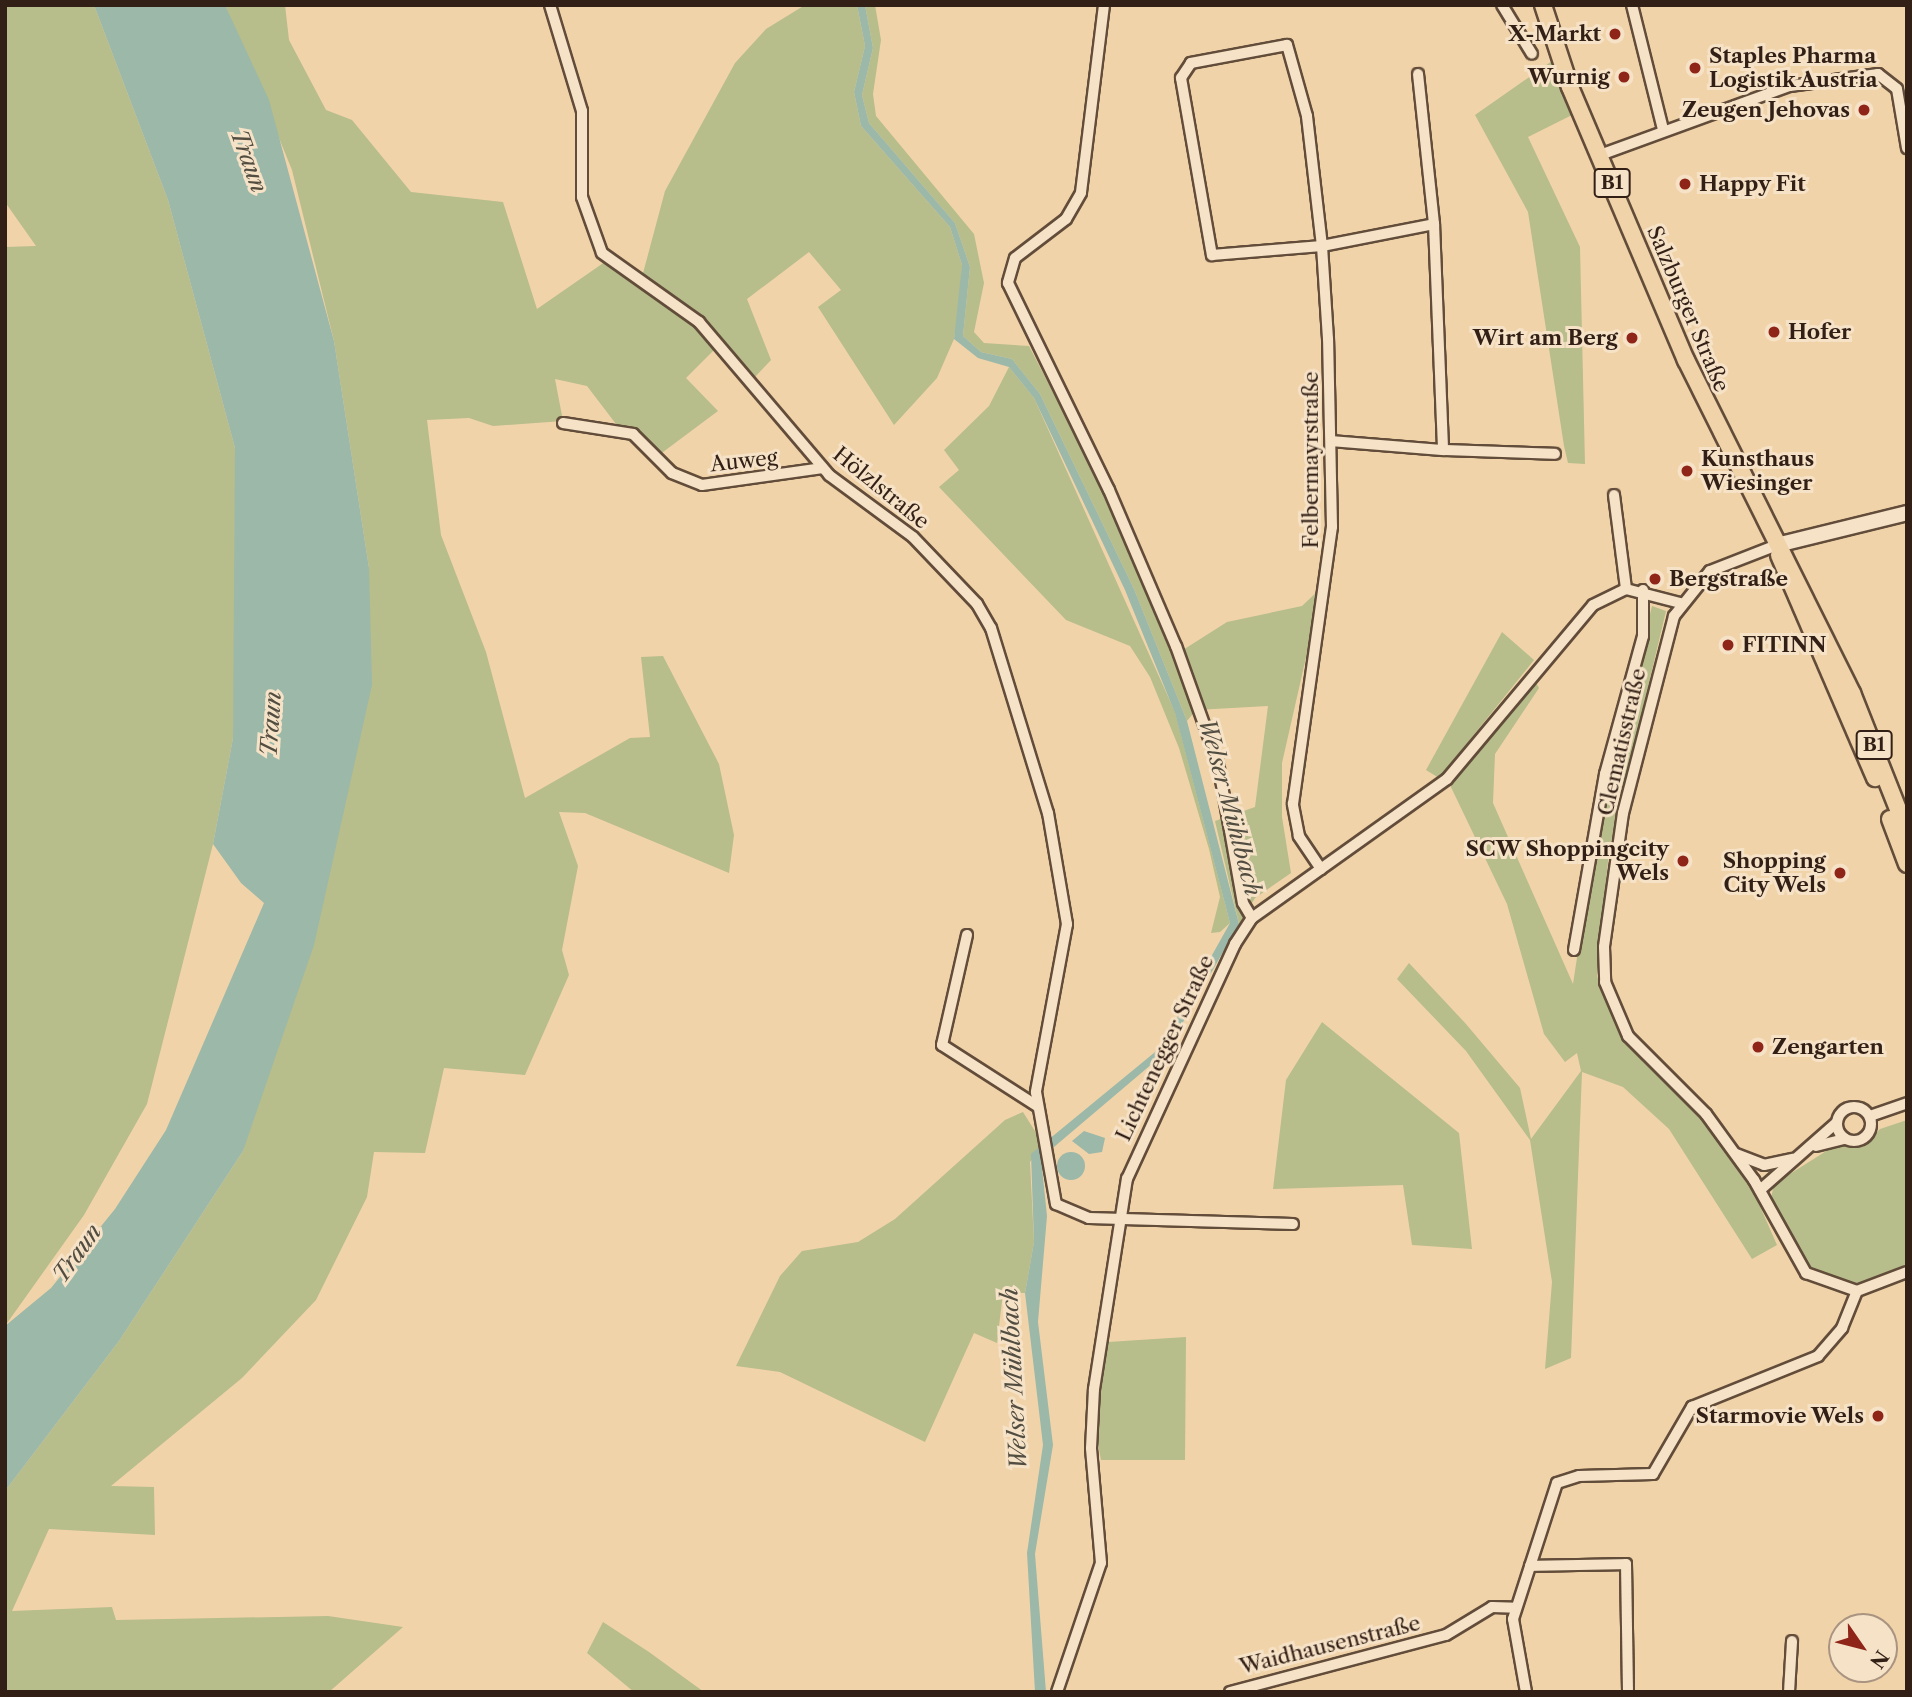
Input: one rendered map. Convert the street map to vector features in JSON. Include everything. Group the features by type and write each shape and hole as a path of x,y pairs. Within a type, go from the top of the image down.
{"main road":[{"name":"Salzburger Straße","path":"1543,5 1600,155 1686,360 1853,693 1907,832"},
{"name":"Salzburger Straße","path":"1777,545 1907,864"}],"street":[{"name":"Hölzlstraße","path":"550,5 582,111 582,197 596,244 699,322 823,468 913,537 977,604 994,638 1048,813 1068,924 1037,1106 1061,1211 1119,1220"},
{"path":"1104,5 1082,193 1066,219 1015,258 1008,283 1110,491 1176,646 1218,763 1243,903 1252,918"},
{"path":"1502,5 1532,54"},
{"path":"1632,5 1664,129"},
{"name":"Felbermayrstraße","path":"1321,869 1299,836 1293,804 1298,738 1331,563 1332,441 1322,246 1307,116 1287,45 1183,69 1206,246 1225,258 1322,246"},
{"path":"1418,74 1434,224 1443,450"},
{"path":"1600,155 1664,129 1790,86 1878,74 1897,89 1907,148"},
{"path":"1322,246 1434,224"},
{"name":"Auweg","path":"563,423 633,434 672,473 702,485 823,468"},
{"path":"1332,441 1443,450 1555,454"},
{"path":"1614,495 1626,590"},
{"path":"1680,603 1710,570 1777,545 1907,513"},
{"name":"Lichtenegger Straße","path":"1057,1692 1101,1563 1091,1448 1094,1389 1119,1220 1142,1140 1201,1009 1252,918 1447,779 1566,631 1593,605 1626,590 1643,590 1680,603"},
{"path":"1574,950 1605,774 1643,636 1643,590"},
{"name":"Clematisstraße","path":"1680,603 1633,766 1603,965 1610,1001 1628,1036 1688,1093 1754,1180 1796,1263 1818,1281 1857,1291"},
{"path":"967,934 942,1045 1037,1106"},
{"path":"1760,1191 1797,1158 1816,1146 1852,1107 1870,1116 1907,1103"},
{"path":"1816,1146 1845,1139 1865,1138 1870,1116"},
{"path":"1837,1122 1845,1139"},
{"path":"1735,1154 1764,1165 1797,1158"},
{"path":"1754,1180 1764,1165"},
{"path":"1119,1220 1293,1224"},
{"path":"1526,1692 1512,1629 1516,1608 1557,1483 1589,1475 1653,1474 1692,1407 1818,1356 1842,1328 1857,1291 1907,1272"},
{"path":"1530,1566 1626,1564 1628,1692"},
{"name":"Waidhausenstraße","path":"1230,1692 1446,1635 1492,1607 1516,1608"},
{"path":"1789,1692 1792,1641"}],"green space":[{"path":"5,5 94,5 168,200 235,448 238,559 233,738 213,844 147,1104 84,1215 5,1326 5,247 36,246 5,202"},
{"path":"225,5 285,5 289,40 326,110 352,120 411,192 503,202 537,309 612,257 642,277 665,191 735,63 766,29 805,5 857,5 865,46 854,92 861,126 950,227 962,265 961,293 954,339 937,378 894,425 818,307 841,290 809,252 747,299 771,360 754,378 722,342 686,378 718,411 659,455 635,429 616,424 587,386 555,379 563,421 493,426 469,418 427,420 441,535 486,652 525,798 630,738 650,737 641,657 663,656 719,764 734,835 729,873 585,813 559,812 578,866 562,950 569,975 525,1075 444,1068 425,1153 374,1152 367,1197 316,1300 242,1378 111,1486 154,1487 155,1535 49,1529 12,1611 112,1607 116,1620 328,1616 403,1627 329,1692 5,1692 5,1491 119,1341 243,1151 369,568 334,341 292,170"},
{"path":"865,5 875,5 881,40 873,94 876,116 974,234 984,283 974,332 984,343 1029,346 1100,483 1175,655 1227,622 1302,606 1322,587 1282,763 1282,817 1291,873 1255,898 1239,924 1215,821 1255,807 1268,706 1196,710 1187,721 1134,589 1040,394 1012,359 981,352 963,336 970,267 955,223 869,123 862,95 873,48"},
{"path":"1552,61 1574,114 1528,137 1580,247 1585,464 1568,463 1564,446 1528,212 1475,115"},
{"path":"1009,367 1034,398 1175,712 1230,923 1220,932 1211,933 1220,897 1209,849 1179,748 1150,677 1130,646 1066,620 939,487 959,470 944,450 989,406"},
{"path":"1652,606 1666,611 1609,851 1597,976 1620,1034 1701,1118 1755,1195 1777,1245 1752,1259 1669,1129 1623,1087 1582,1072 1571,1358 1545,1369 1552,1282 1530,1140 1466,1051 1397,979 1409,963 1466,1024 1520,1088 1531,1139 1581,1071 1577,1053 1565,1062 1544,1034 1507,904 1449,783 1534,679 1539,688 1495,754 1493,803 1573,984 1596,833"},
{"path":"1502,632 1534,660 1439,778 1426,770"},
{"path":"1322,1022 1459,1133 1472,1249 1412,1245 1403,1185 1273,1189 1286,1080"},
{"path":"1023,1112 1043,1144 1030,1162 1034,1242 1025,1293 1003,1293 997,1343 974,1333 925,1442 780,1372 736,1366 780,1276 802,1251 858,1242 895,1219 1005,1120"},
{"path":"1907,1120 1907,1266 1865,1283 1836,1283 1807,1268 1771,1198 1774,1184 1839,1143 1863,1147 1880,1129"},
{"path":"1186,1337 1185,1460 1101,1460 1094,1423 1108,1342"},
{"path":"603,1622 704,1692 634,1692 587,1653"}],"water":[{"name":"Traun","path":"94,5 225,5 269,100 334,341 369,568 372,685 314,945 243,1151 119,1341 5,1491 5,1326 51,1288 115,1209 166,1130 264,903 241,883 213,844 233,738 235,448 168,200"},
{"path":"857,5 865,5 873,48 862,95 869,123 955,223 970,267 963,336 981,352 1012,359 1040,394 1134,589 1187,721 1239,924 1166,1052 1041,1158 1047,1216 1038,1322 1053,1445 1035,1554 1046,1692 1035,1692 1027,1553 1043,1445 1025,1293 1034,1242 1031,1154 1160,1048 1230,923 1175,713 1125,590 1034,398 1009,367 978,358 954,339 962,265 950,227 861,126 854,92 865,46"},
{"path":"1084,1131 1105,1138 1102,1152 1089,1154 1072,1141"},
{"path":"1071,1152 1081,1156 1085,1166 1081,1176 1071,1180 1061,1176 1057,1166 1061,1156"}],"place":[{"name":"X-Markt","path":"1615,34"},
{"name":"Staples Pharma Logistik Austria","path":"1695,68"},
{"name":"Wurnig","path":"1624,77"},
{"name":"Zeugen Jehovas","path":"1864,110"},
{"name":"Happy Fit","path":"1685,184"},
{"name":"Hofer","path":"1774,332"},
{"name":"Wirt am Berg","path":"1632,338"},
{"name":"Kunsthaus Wiesinger","path":"1687,471"},
{"name":"Bergstraße","path":"1655,579"},
{"name":"FITINN","path":"1728,645"},
{"name":"SCW Shoppingcity Wels","path":"1683,861"},
{"name":"Shopping City Wels","path":"1840,873"},
{"name":"Zengarten","path":"1758,1047"},
{"name":"Starmovie Wels","path":"1878,1416"}],"water label":[{"name":"Welser Mühlbach","path":"1230,807"},
{"name":"Welser Mühlbach","path":"1014,1379"}]}
